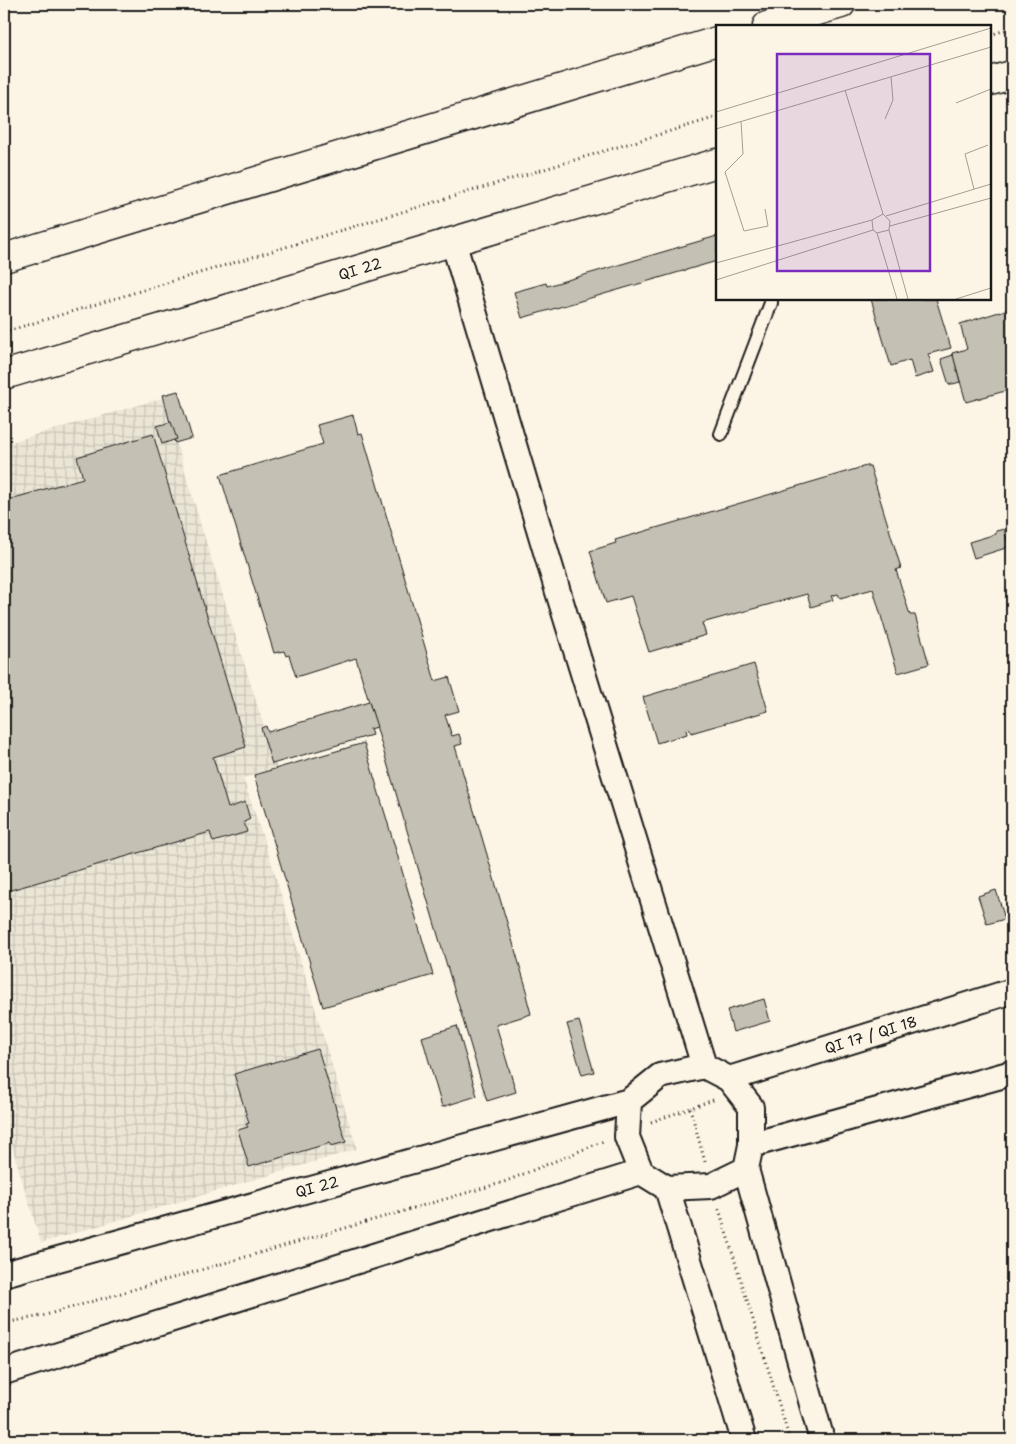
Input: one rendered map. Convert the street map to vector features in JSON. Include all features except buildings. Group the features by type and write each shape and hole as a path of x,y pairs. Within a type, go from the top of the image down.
{"street":[{"path":"770,25 841,4"},
{"path":"4,258 716,41"},
{"path":"991,81 1012,75"},
{"name":"QI 22","path":"4,375 716,163"},
{"path":"453,241 564,611 704,1066 734,1085 751,1107 751,1145 746,1169 822,1440"},
{"name":"QI 17 / QI 18","path":"734,1085 1012,991"},
{"path":"704,1066 660,1076 630,1101 627,1137 641,1172 667,1188 711,1186 746,1169"},
{"path":"751,1145 1012,1073"},
{"name":"QI 22","path":"4,1274 630,1101"},
{"path":"4,1372 641,1172"},
{"path":"667,1188 744,1440"}],"lane":[{"path":"721,434 771,300"}],"path":[{"path":"991,35 1012,28"},
{"path":"4,332 716,117"},
{"path":"4,1323 42,1316 504,1182 627,1131 690,1108 734,1085"},
{"path":"690,1108 711,1186 790,1440"}],"shaded area":[{"path":"163,398 277,768 243,778 271,861 357,1149 41,1243 4,1120 4,444"}]}
